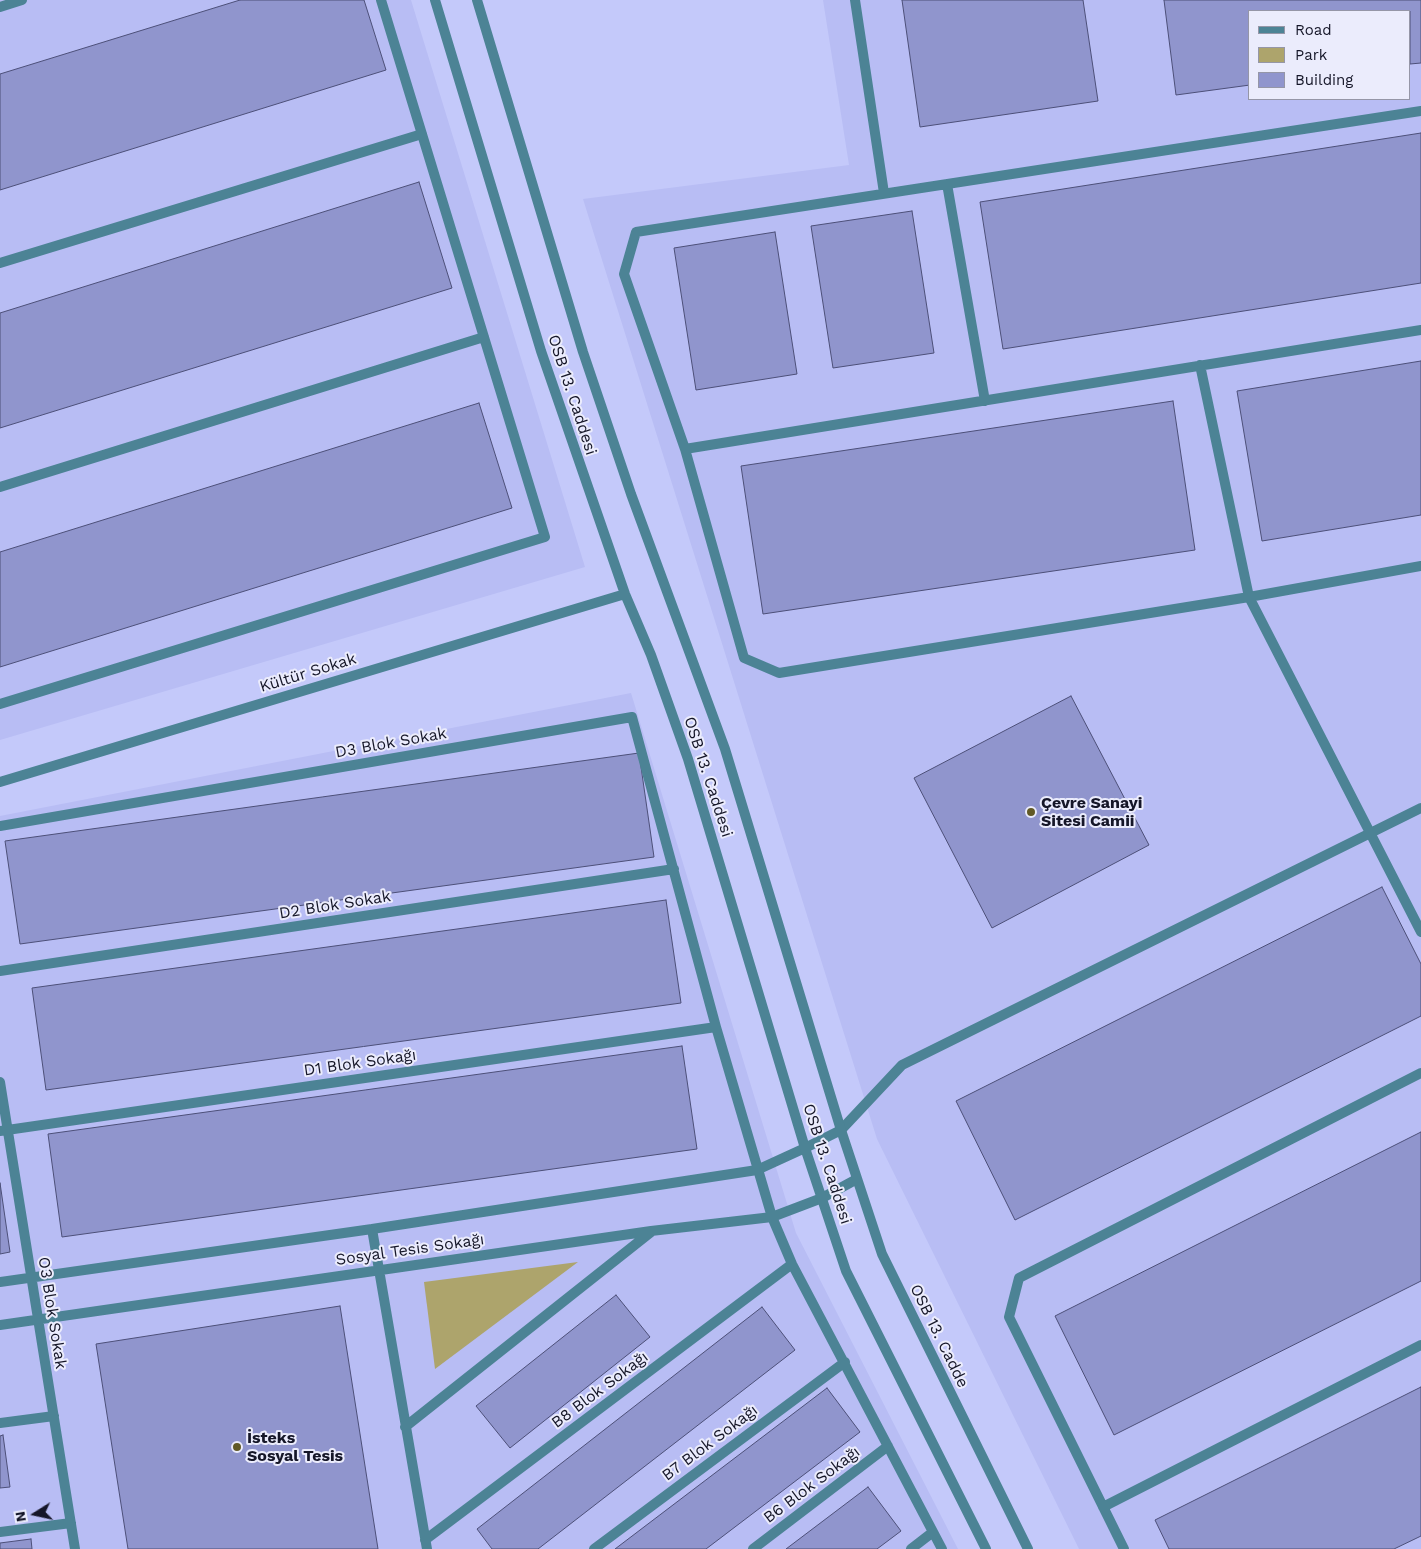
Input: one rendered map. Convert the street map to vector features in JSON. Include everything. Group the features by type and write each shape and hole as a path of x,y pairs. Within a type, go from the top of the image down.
{"street":[{"path":"0,7 22,0"},
{"path":"0,704 545,537 381,0"},
{"name":"OSB 13. Caddesi","path":"435,0 541,350 625,594 650,654 688,759 806,1148 846,1271 986,1549"},
{"name":"OSB 13. Caddesi","path":"477,0 583,352 631,494 725,749 841,1130"},
{"path":"855,0 884,193"},
{"path":"1421,111 636,232 624,274 685,450 744,658 779,673 1249,597 1421,566"},
{"path":"0,263 422,134"},
{"path":"947,184 985,401"},
{"path":"685,450 1421,330"},
{"path":"0,487 484,338"},
{"path":"1200,366 1249,597 1421,932"},
{"name":"Kültür Sokak","path":"0,782 625,594"},
{"name":"D3 Blok Sokak","path":"0,826 632,717 674,869"},
{"name":"Sosyal Tesis Sokağı","path":"0,1282 372,1229 757,1170 841,1130 902,1065 1370,835 1421,808"},
{"path":"674,869 716,1027 772,1217 792,1264 942,1549"},
{"name":"D2 Blok Sokak","path":"0,971 674,869"},
{"name":"D1 Blok Sokağı","path":"4,1130 716,1027"},
{"path":"1124,1549 1009,1317 1019,1278 1421,1073"},
{"name":"O3 Blok Sokak","path":"0,1082 4,1130 31,1277 75,1549"},
{"name":"OSB 13. Cadde","path":"841,1130 882,1254 1028,1549"},
{"name":"Sosyal Tesis Sokağı","path":"0,1325 651,1231 772,1217 822,1198 857,1179"},
{"path":"372,1229 426,1544"},
{"path":"405,1427 651,1231"},
{"name":"B8 Blok Sokağı","path":"426,1544 792,1264"},
{"path":"1103,1507 1421,1344"},
{"name":"B7 Blok Sokağı","path":"594,1549 845,1362"},
{"path":"0,1423 54,1416"},
{"name":"B6 Blok Sokağı","path":"753,1549 888,1446"},
{"path":"0,1532 71,1523"},
{"path":"911,1549 933,1532"}],"shaded area":[{"path":"0,0 411,0 585,567 0,740"},
{"path":"823,0 1421,0 1421,1549 1079,1549 877,1139 583,199 849,165"},
{"path":"631,693 796,1233 958,1549 0,1549 0,816"}],"green space":[{"path":"578,1262 435,1369 424,1282"}],"building":[{"path":"240,0 364,0 386,70 0,190 0,74"},
{"path":"902,0 1083,0 1098,101 920,127"},
{"path":"1164,0 1421,0 1421,63 1411,64 1411,10 1248,10 1248,85 1176,95"},
{"path":"1421,133 1421,283 1003,349 980,202"},
{"path":"419,182 452,288 0,428 0,313"},
{"path":"912,211 934,353 833,368 811,226"},
{"path":"775,232 797,374 696,390 674,248"},
{"path":"1421,361 1421,515 1262,541 1237,391"},
{"path":"1173,401 1195,550 763,614 741,466"},
{"path":"479,403 512,508 0,667 0,552"},
{"name":"Çevre Sanayi Sitesi Camii","path":"1071,696 1149,845 992,928 914,778"},
{"path":"639,753 654,857 20,944 5,841"},
{"path":"1382,887 1421,964 1421,1016 1015,1220 956,1101"},
{"path":"666,900 681,1003 46,1090 32,988"},
{"path":"682,1046 697,1149 62,1237 48,1134"},
{"path":"1421,1132 1421,1281 1114,1435 1055,1316"},
{"path":"0,1183 10,1252 0,1254"},
{"path":"616,1295 650,1337 510,1448 476,1406"},
{"name":"İsteks Sosyal Tesis","path":"340,1306 378,1549 128,1549 96,1344"},
{"path":"762,1307 795,1350 538,1549 492,1549 477,1529"},
{"path":"1421,1387 1421,1536 1394,1549 1169,1549 1155,1520"},
{"path":"827,1388 860,1432 706,1549 615,1549"},
{"path":"3,1435 10,1487 0,1488 0,1436"},
{"path":"868,1487 901,1531 877,1549 786,1549"},
{"path":"31,1539 32,1549 0,1549 0,1543"}],"place":[{"name":"Çevre Sanayi Sitesi Camii","path":"1031,812"},
{"name":"İsteks Sosyal Tesis","path":"237,1447"}]}
